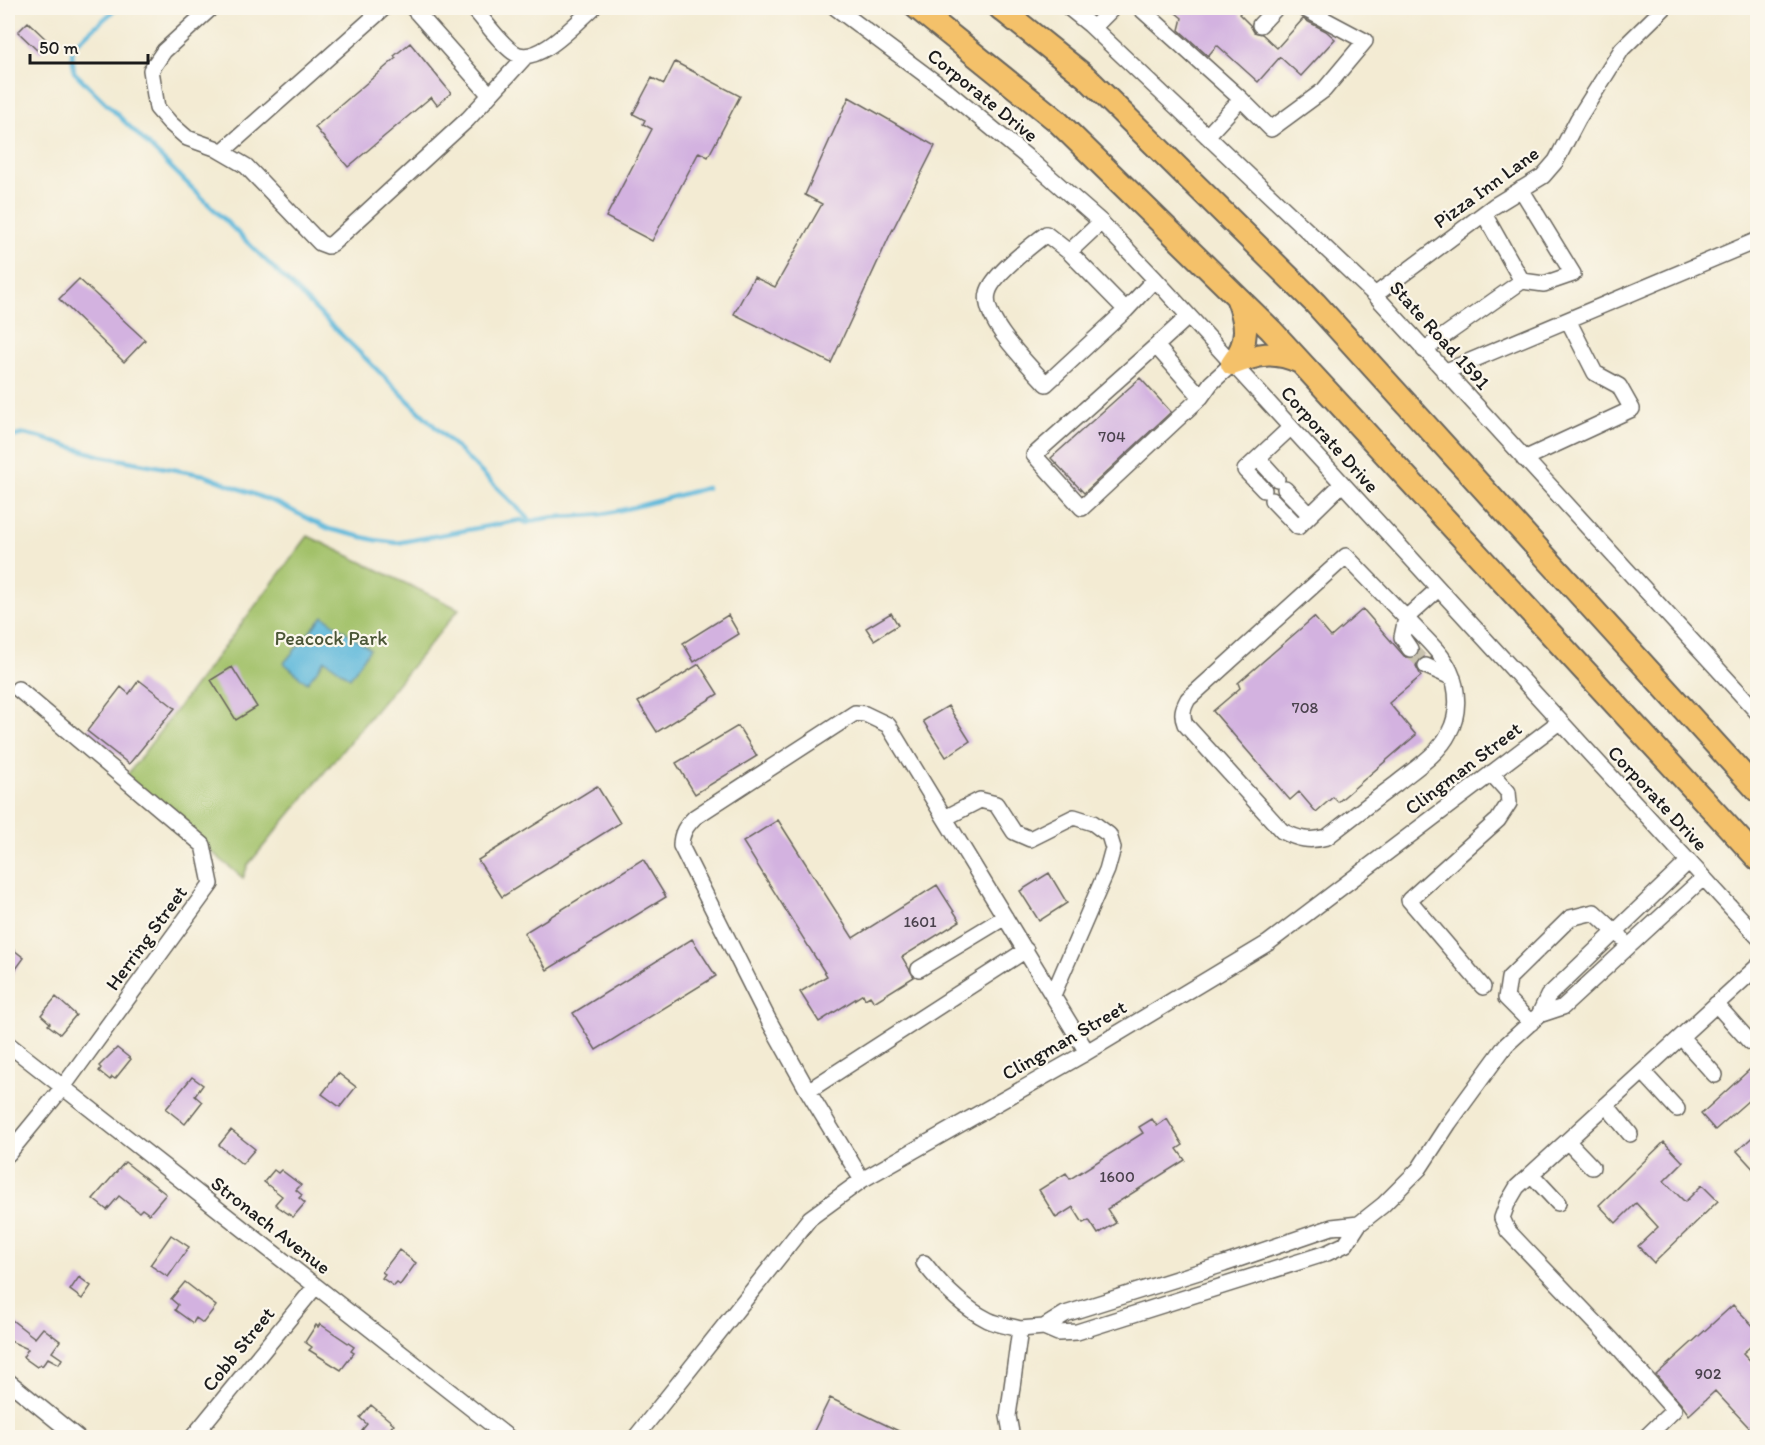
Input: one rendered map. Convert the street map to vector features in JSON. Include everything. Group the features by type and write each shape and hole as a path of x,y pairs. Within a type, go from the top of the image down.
{"highway":[{"path":"1000,8 1086,77 1315,303 1758,791"},
{"path":"919,10 1056,120 1237,296 1302,363 1758,859"},
{"path":"1232,364 1241,353 1245,337 1245,316 1237,296"},
{"path":"1232,364 1255,355 1270,354 1302,363"}],"street":[{"path":"211,8 164,51 151,70 157,108 187,138 222,152 246,166 320,243 328,246 468,119 526,56 545,49 593,8"},
{"path":"222,152 384,8"},
{"path":"413,8 490,95"},
{"path":"473,8 513,52 526,56"},
{"name":"Corporate Drive","path":"836,8 947,91 1101,222 1758,937"},
{"name":"State Road 1591","path":"1069,8 1093,28 1375,295 1758,713"},
{"path":"1093,28 1113,8"},
{"path":"1140,8 1271,129 1324,90 1365,42 1303,8"},
{"path":"1260,25 1276,8"},
{"name":"Pizza Inn Lane","path":"1375,295 1484,214 1543,176 1556,161 1578,119 1622,49 1664,8"},
{"path":"1207,136 1241,99"},
{"path":"1424,350 1522,281 1544,284 1573,274 1521,189"},
{"path":"1484,214 1522,281"},
{"path":"1069,252 1101,222"},
{"path":"1126,310 1069,252 1046,234 1001,272 988,293 989,310 996,327 1046,384 1126,310 1155,279"},
{"path":"1444,372 1758,240"},
{"path":"1409,269 1420,270 1429,264 1442,244"},
{"path":"1189,316 1034,455 1082,508 1201,398 1211,383 1232,364"},
{"path":"1524,459 1632,410 1619,386 1596,373 1568,320"},
{"path":"1156,346 1201,398"},
{"path":"1290,428 1245,470 1268,495 1298,527 1342,484"},
{"path":"1258,458 1310,515"},
{"path":"1346,556 1406,618 1443,658 1456,686 1454,720 1449,735 1416,768 1327,837 1314,841 1299,839 1282,831 1185,724 1182,717 1188,699 1346,556"},
{"path":"1410,649 1402,637 1406,618 1438,589"},
{"path":"1426,666 1453,678"},
{"name":"Herring Street","path":"8,1155 63,1087 211,884 203,845 18,689"},
{"path":"862,1180 769,1021 681,846 681,836 695,816 855,714 865,714 888,725 1087,1052"},
{"name":"Clingman Street","path":"635,1437 810,1218 862,1180 1087,1052 1268,943 1559,722"},
{"path":"1483,987 1409,900 1498,820 1509,803 1508,792 1491,773"},
{"path":"945,818 980,800 996,804 1014,832 1030,839 1074,818 1093,823 1109,835 1113,848 1107,870 1053,995"},
{"path":"924,1263 942,1285 965,1305 988,1320 1020,1329 1044,1327 1058,1332 1077,1332 1327,1253 1346,1244 1359,1224 1383,1205 1419,1169 1449,1123 1506,1045 1535,1019 1548,996 1688,862"},
{"path":"1535,1019 1563,1007 1703,878"},
{"path":"1535,1019 1506,998 1509,978 1570,918 1594,912 1629,946"},
{"path":"919,969 1005,917"},
{"path":"808,1091 1026,950"},
{"path":"1646,1437 1674,1410 1612,1340 1508,1231 1502,1218 1517,1187 1758,966"},
{"path":"1716,1004 1750,1042"},
{"path":"1681,1037 1715,1075"},
{"name":"Stronach Avenue","path":"8,1044 509,1437"},
{"path":"1643,1071 1677,1109"},
{"path":"1606,1106 1630,1134"},
{"path":"1567,1141 1592,1167"},
{"path":"1531,1174 1558,1203"},
{"path":"1044,1327 1065,1314 1332,1227 1359,1224"},
{"name":"Cobb Street","path":"192,1437 315,1287"},
{"path":"1012,1437 1008,1416 1020,1329"},
{"path":"8,1380 78,1437"}],"green space":[{"name":"Peacock Park","path":"308,536 459,609 248,865 243,878 124,779"}],"water":[{"path":"323,616 370,649 350,678 325,660 307,683 284,663"}],"building":[{"path":"1170,8 1245,8 1239,14 1254,32 1262,34 1277,48 1303,19 1326,31 1335,39 1301,76 1280,57 1258,82 1217,45 1208,56 1179,30 1182,18"},
{"path":"28,22 50,43 40,53 18,32"},
{"path":"410,43 451,93 437,105 431,97 348,167 315,127 396,58 394,56"},
{"path":"675,62 740,96 708,157 699,152 652,241 606,217 652,129 643,124 645,120 633,114 652,78 664,84"},
{"path":"849,97 935,146 890,235 831,363 734,314 754,277 775,287 822,204 805,195"},
{"path":"79,279 145,340 124,362 59,299"},
{"path":"1140,378 1171,412 1084,493 1051,458"},
{"path":"1363,609 1405,657 1415,657 1419,652 1424,657 1417,662 1416,666 1421,676 1389,703 1416,735 1338,802 1333,797 1316,812 1299,792 1290,800 1213,711 1240,688 1238,683 1314,617 1331,637"},
{"path":"891,613 898,625 874,640 866,628"},
{"path":"728,615 739,634 694,662 683,643"},
{"path":"699,664 718,694 657,732 638,702"},
{"path":"232,667 257,707 236,720 211,680"},
{"path":"139,680 175,708 129,764 87,731 121,687 129,694"},
{"path":"948,706 970,741 946,757 923,721"},
{"path":"738,726 757,756 695,794 676,763"},
{"path":"597,786 620,823 502,897 478,860"},
{"path":"778,820 853,938 937,885 960,921 902,957 914,977 874,1002 870,996 865,999 863,994 819,1022 800,992 827,976 743,842"},
{"path":"643,859 666,897 547,970 524,933"},
{"path":"1049,873 1067,903 1039,921 1020,891"},
{"path":"692,939 716,976 596,1050 573,1013"},
{"path":"14,950 24,958 8,980 8,959"},
{"path":"56,997 76,1015 60,1034 48,1025 50,1023 41,1015"},
{"path":"117,1048 131,1059 115,1079 112,1077 110,1080 99,1071 101,1068 99,1066"},
{"path":"1758,1062 1758,1092 1715,1130 1701,1114"},
{"path":"338,1073 356,1087 340,1107 322,1094"},
{"path":"192,1077 203,1085 195,1096 202,1102 185,1124 166,1109"},
{"path":"1152,1119 1157,1126 1167,1119 1183,1145 1177,1149 1185,1160 1107,1209 1116,1223 1098,1234 1089,1220 1083,1223 1073,1207 1056,1218 1039,1190 1066,1173 1070,1179 1143,1133 1139,1127"},
{"path":"231,1130 255,1149 242,1164 219,1145"},
{"path":"1758,1132 1758,1174 1737,1151"},
{"path":"1664,1142 1683,1162 1664,1181 1685,1202 1702,1185 1718,1201 1654,1263 1638,1246 1658,1227 1636,1203 1616,1223 1599,1205"},
{"path":"125,1162 166,1194 149,1214 142,1209 139,1212 119,1196 107,1210 93,1199"},
{"path":"274,1170 278,1173 281,1170 301,1185 296,1190 302,1195 299,1198 305,1203 293,1217 275,1204 282,1196 264,1182"},
{"path":"171,1235 189,1247 168,1277 150,1265"},
{"path":"399,1250 416,1263 400,1285 397,1283 394,1286 382,1278 385,1274 382,1272"},
{"path":"79,1277 91,1286 82,1299 70,1290"},
{"path":"185,1282 216,1306 203,1323 196,1318 193,1323 175,1310 178,1305 171,1299"},
{"path":"1733,1305 1758,1331 1758,1340 1743,1353 1758,1369 1758,1437 1715,1391 1689,1415 1656,1375"},
{"path":"8,1317 35,1338 43,1328 60,1341 52,1352 62,1359 59,1364 48,1358 42,1366 40,1364 37,1367 23,1357 28,1349 8,1340"},
{"path":"320,1324 354,1347 351,1351 354,1353 341,1370 309,1350 312,1347 305,1342 316,1325 318,1327"},
{"path":"830,1398 911,1437 811,1437"},
{"path":"371,1405 394,1424 383,1437 377,1432 371,1437 362,1430 367,1424 360,1418"}],"waterway":[{"path":"117,8 74,45 72,52 74,72 531,521"},
{"path":"8,438 24,434 101,456 204,475 279,504 329,529 397,543 521,520 527,523 545,518 602,514 707,488"}],"tunnel":[{"path":"1410,649 1426,666"}]}
